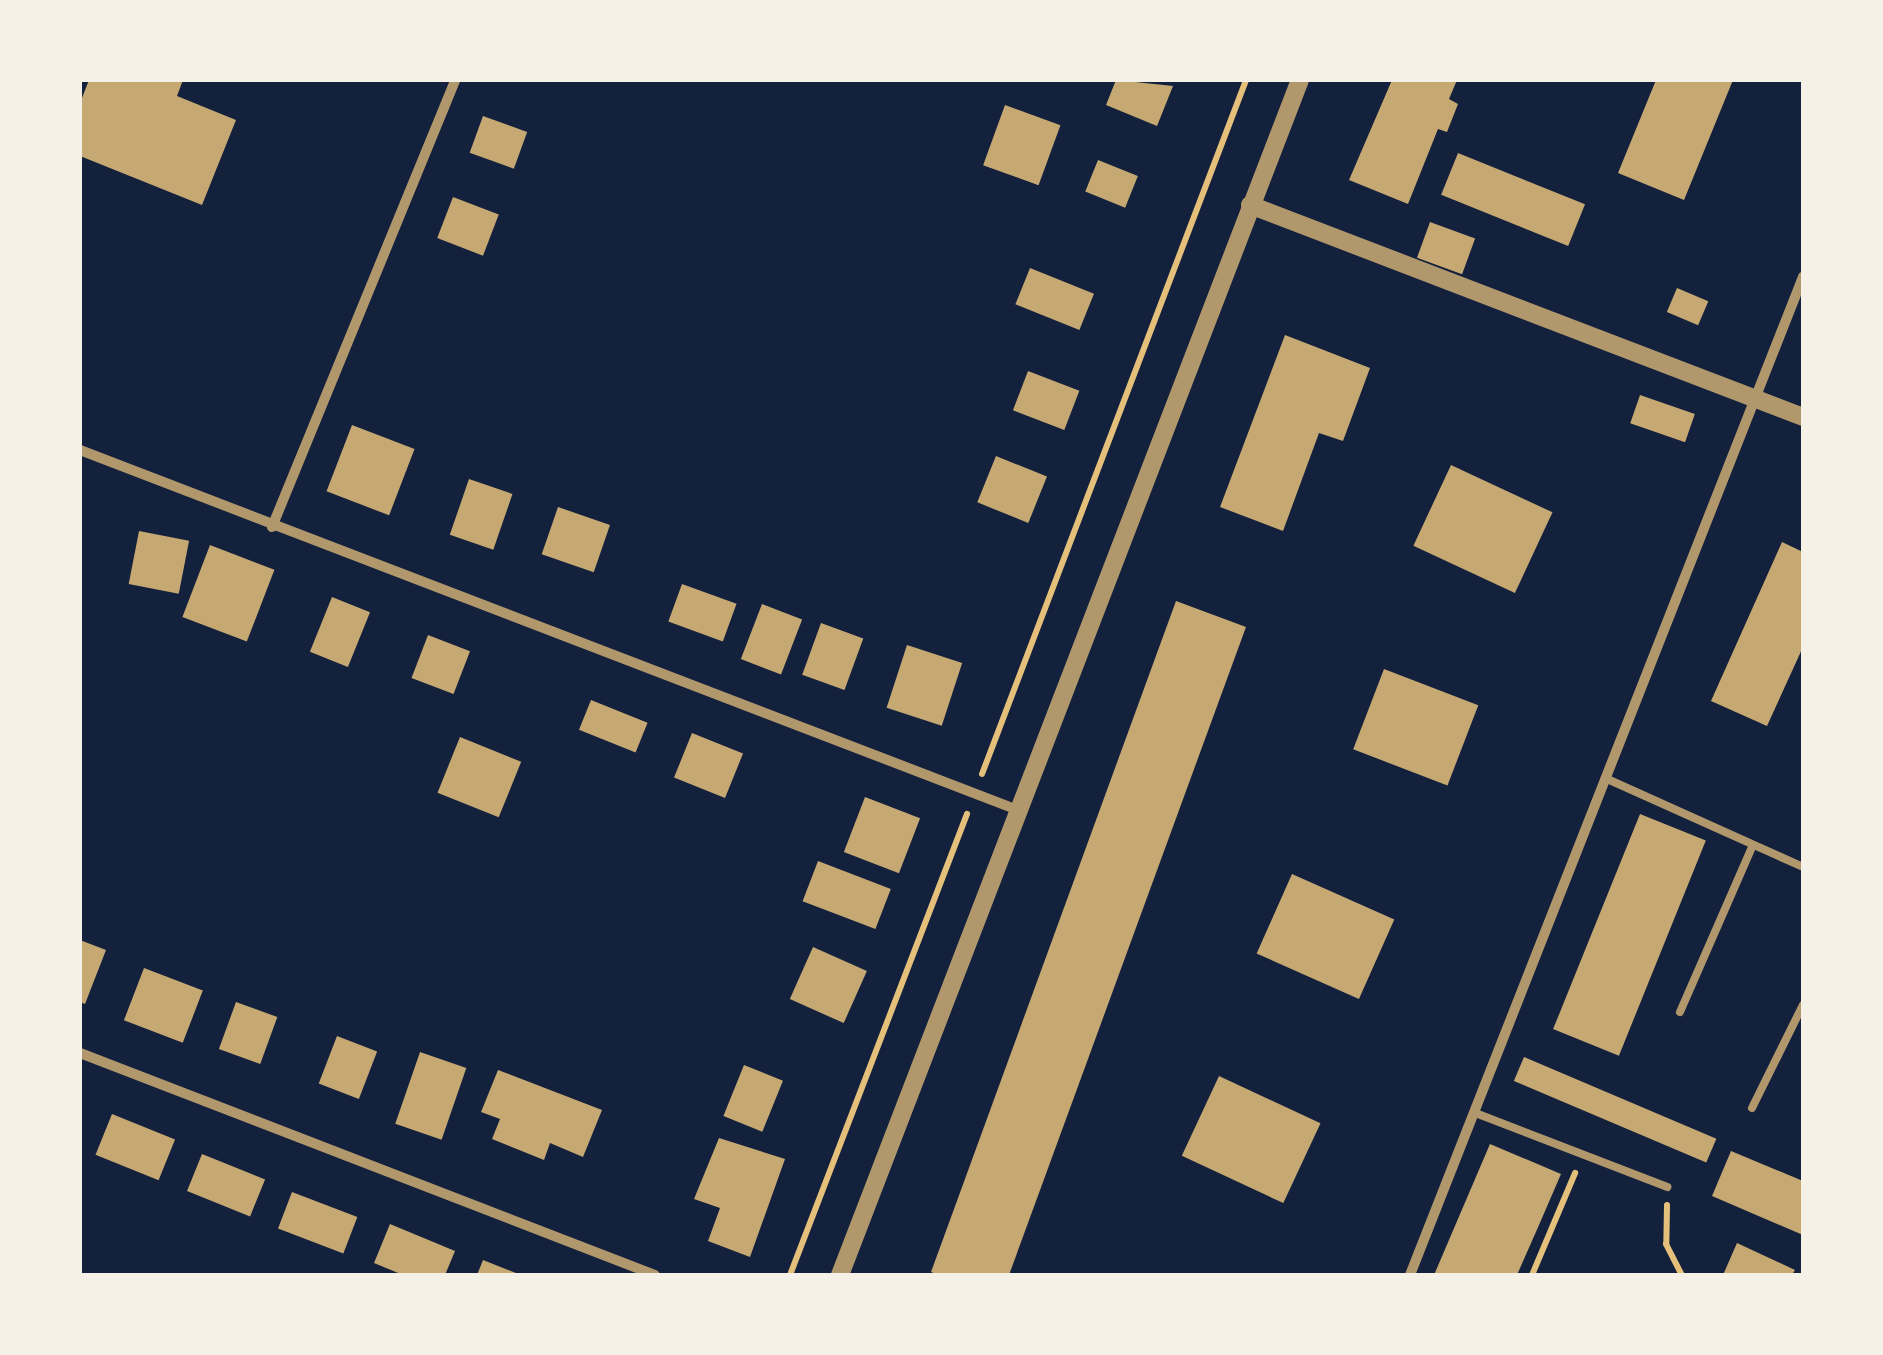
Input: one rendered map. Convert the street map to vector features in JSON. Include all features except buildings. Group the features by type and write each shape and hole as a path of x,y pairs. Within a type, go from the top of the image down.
{"street":[{"path":"272,527 455,80"},
{"path":"840,1275 1015,809 1300,80"},
{"path":"1250,205 1803,417"},
{"path":"1410,1275 1478,1114 1605,778 1803,277"},
{"path":"80,450 272,527 1015,809"},
{"path":"80,1053 655,1275"}],"lane":[{"path":"1605,778 1803,867"},
{"path":"1680,1012 1753,845"},
{"path":"1752,1108 1803,1004"},
{"path":"1478,1114 1667,1186"}],"path":[{"path":"790,1275 1246,80"},
{"path":"1532,1275 1583,1154"},
{"path":"1667,1186 1666,1244 1682,1275"}]}
